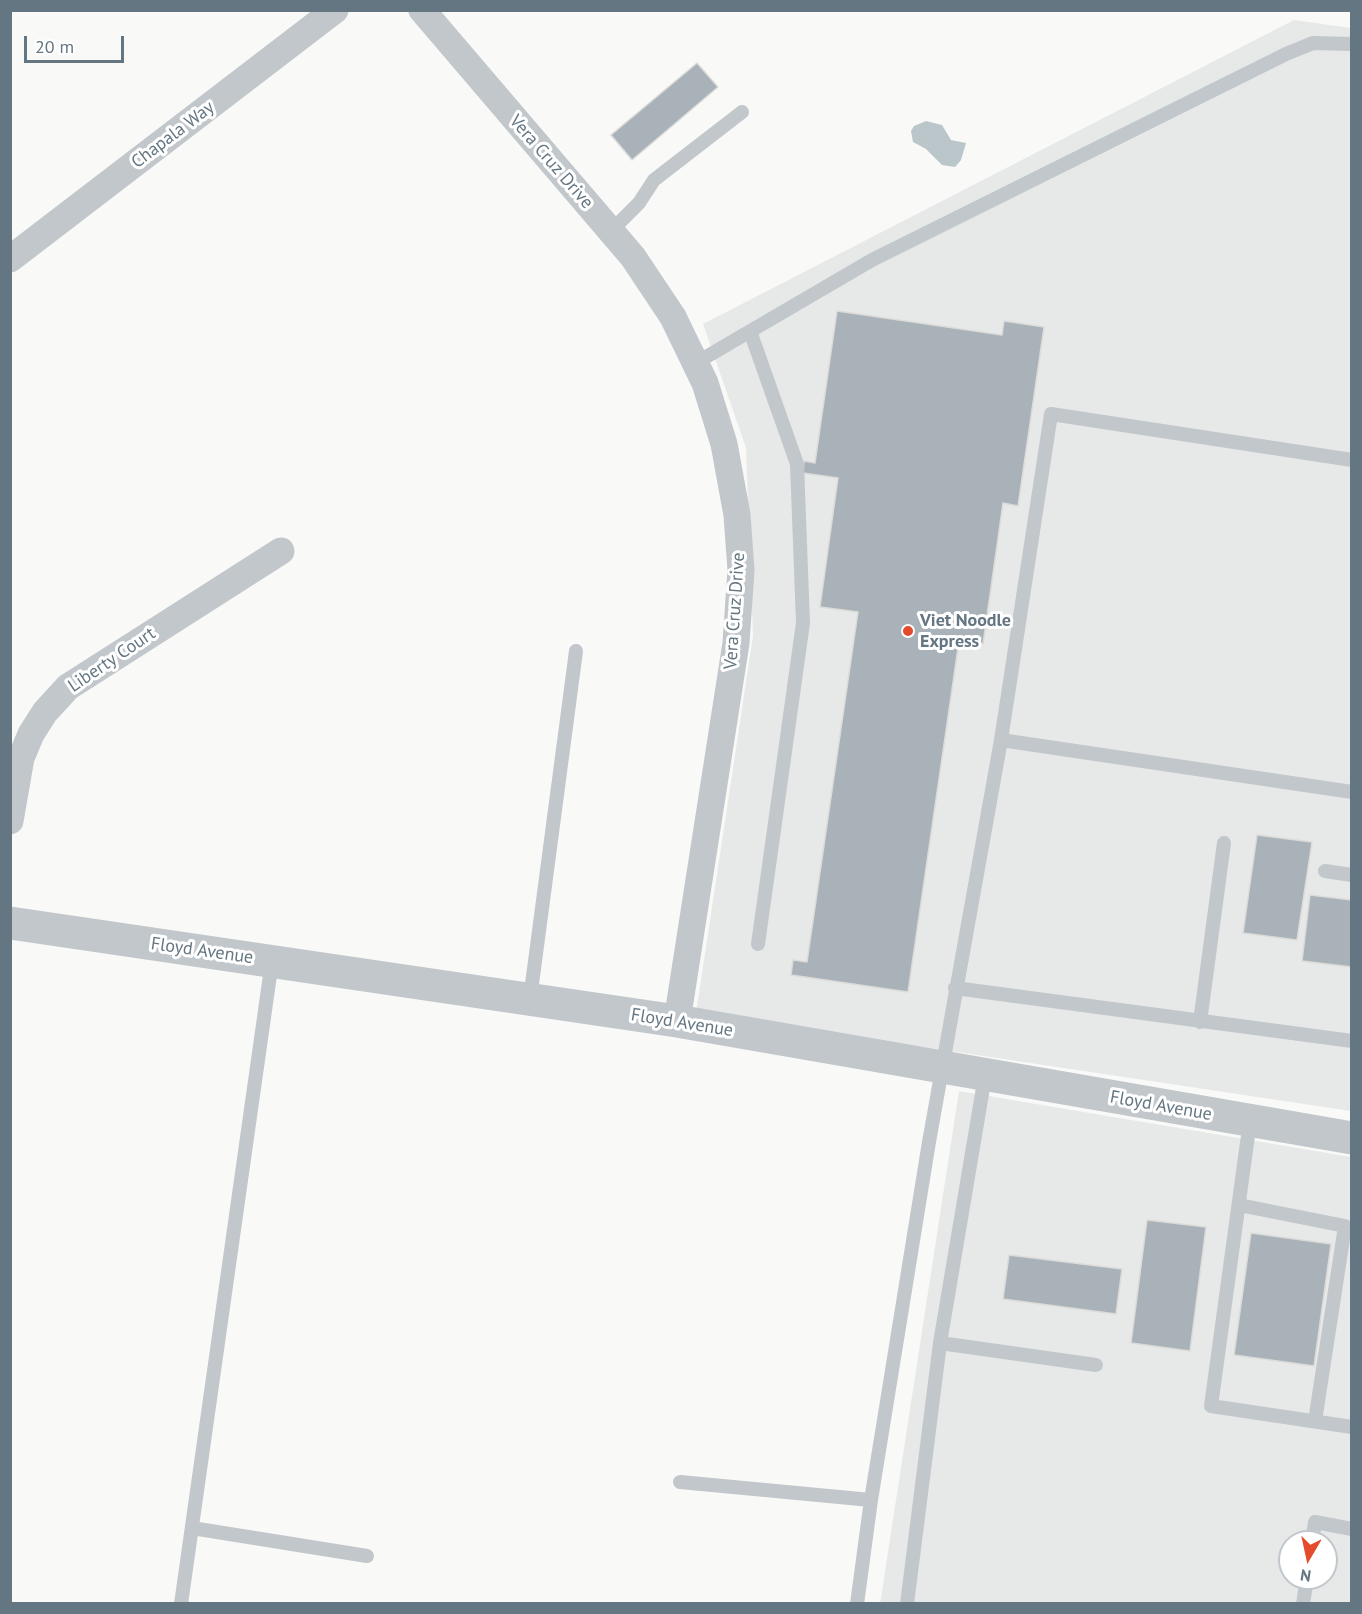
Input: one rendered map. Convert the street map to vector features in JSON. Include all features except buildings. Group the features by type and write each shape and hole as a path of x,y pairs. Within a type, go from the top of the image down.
{"street":[{"name":"Chapala Way","path":"10,259 335,10"},
{"name":"Vera Cruz Drive","path":"422,10 633,256 674,317 694,364 705,383 724,444 737,515 741,570 736,643 677,1022"},
{"name":"Liberty Court","path":"10,821 21,758 31,734 45,712 69,687 281,551"},
{"name":"Floyd Avenue","path":"10,924 677,1022 1352,1138"}],"lane":[{"path":"694,364 872,260 1286,54 1313,43 1352,45"},
{"path":"611,231 639,203 654,180 742,112"},
{"path":"750,331 797,464 803,623 758,944"},
{"path":"857,1604 871,1500 929,1142 1001,740 1051,414 1352,460"},
{"path":"530,999 576,651"},
{"path":"1001,740 1352,792"},
{"path":"1200,1022 1224,843"},
{"path":"1325,871 1352,875"},
{"path":"181,1604 273,961"},
{"path":"955,988 1352,1041"},
{"path":"907,1604 940,1343 985,1076"},
{"path":"1250,1121 1211,1406 1352,1427"},
{"path":"1239,1205 1345,1226 1315,1421"},
{"path":"940,1343 1095,1365"},
{"path":"680,1482 871,1500"},
{"path":"1314,1530 1315,1522 1352,1528"},
{"path":"192,1528 367,1556"}],"shaded area":[{"path":"1294,20 1351,28 1351,1111 696,1013 753,636 746,448 703,324"},
{"path":"926,121 942,125 951,140 966,143 961,160 955,167 942,165 926,149 913,142 911,131 914,126"},
{"path":"959,1091 1351,1157 1351,1603 880,1604"}],"place":[{"name":"Viet Noodle Express","path":"908,631"}]}
